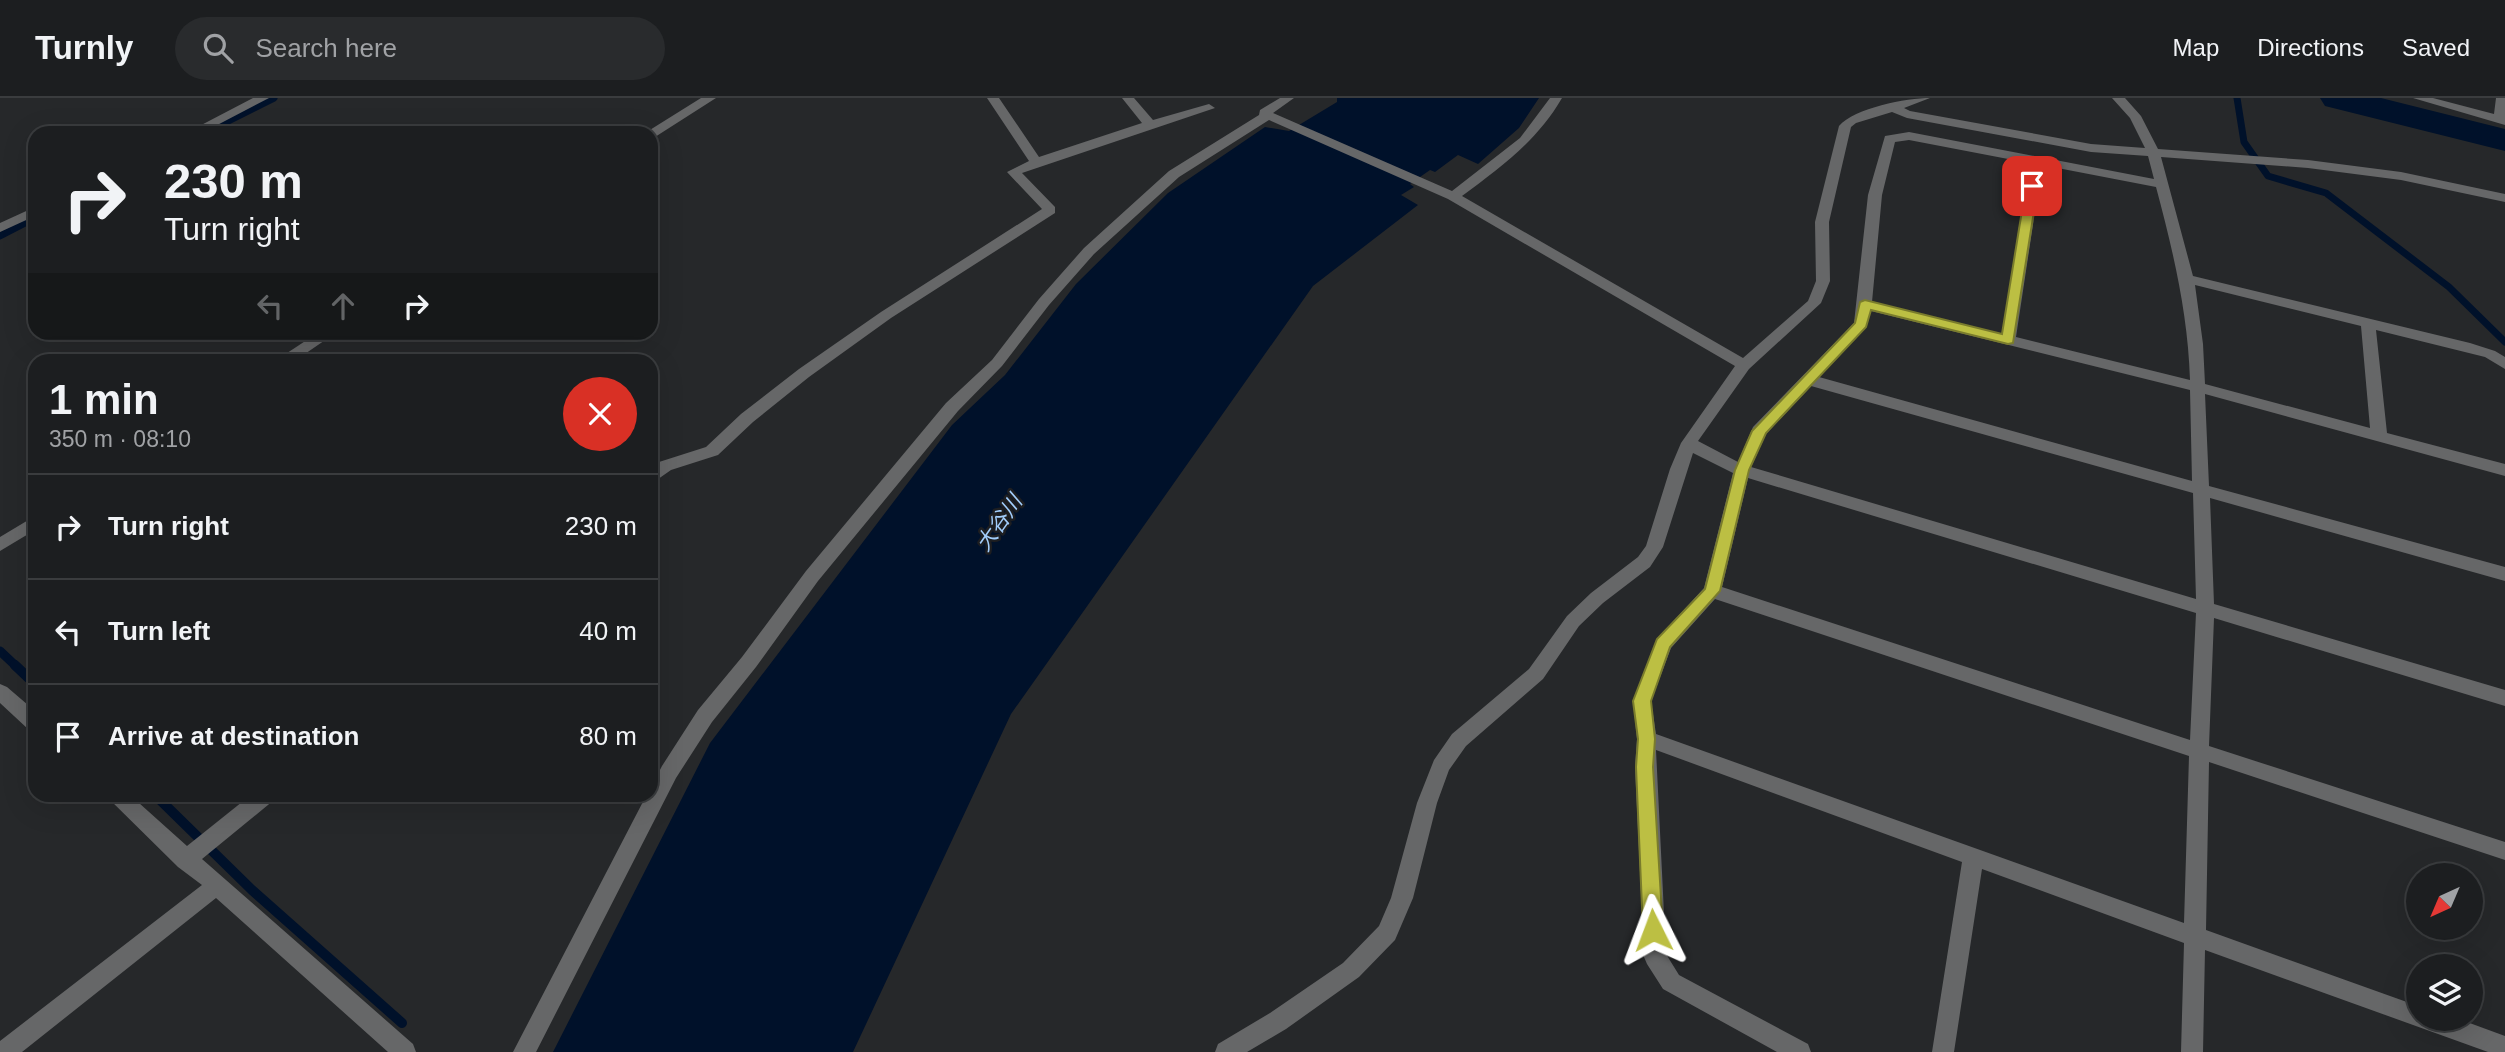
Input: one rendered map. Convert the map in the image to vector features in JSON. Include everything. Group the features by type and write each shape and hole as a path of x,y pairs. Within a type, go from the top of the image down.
{"street":[{"path":"206,126 263,98"},
{"path":"658,130 709,98"},
{"path":"993,98 1036,162"},
{"path":"1128,98 1150,125"},
{"path":"1288,98 1264,113 1453,196 1744,365"},
{"path":"1453,196 1526,140 1546,119 1556,98"},
{"path":"1226,1052 1278,1021 1351,970 1387,933 1402,898 1427,803 1441,766 1459,740 1536,674 1573,621 1597,598 1644,562 1654,547 1678,469 1689,443 1744,365 1814,303 1823,281 1822,222 1845,126 1852,120 1924,98"},
{"path":"2118,98 2135,116 2153,151 2187,279 2196,344 2205,608 2192,1052"},
{"path":"2419,98 2502,120 2502,98"},
{"path":"1892,107 1907,114 2091,148 2153,151 2225,160 2281,162 2401,176 2505,198"},
{"path":"658,472 665,466 712,452 747,418 855,337 1050,210 1014,172 1036,162 1209,108"},
{"path":"658,791 705,716 749,662 812,576 952,407 997,363 1044,302 1089,251 1174,174 1273,117"},
{"path":"1800,1052 1671,982 1655,957 1644,767 1647,739 1642,701 1663,644 1712,591 1742,470 1759,431 1861,324 1875,195 1889,139 1909,136 2161,184"},
{"path":"2008,340 2036,161"},
{"path":"0,228 28,214"},
{"path":"2187,279 2470,348 2490,354 2505,364"},
{"path":"1865,304 2197,387 2505,470"},
{"path":"2368,324 2379,436"},
{"path":"295,354 317,340"},
{"path":"1808,378 1823,385 2505,574"},
{"path":"1689,443 1711,457 1742,470 2505,698"},
{"path":"0,545 28,527"},
{"path":"1712,591 2505,851"},
{"path":"0,692 28,717"},
{"path":"1647,739 2406,1013"},
{"path":"123,802 405,1052"},
{"path":"186,860 257,802"},
{"path":"524,1052 653,802"},
{"path":"1943,1052 1973,858"},
{"path":"4,1052 215,886"},
{"path":"2459,1031 2505,1048"}],"water":[{"name":"大谷川","path":"1337,98 1539,98 1519,128 1478,164 1458,155 1435,172 1430,170 1410,184 1414,187 1401,195 1418,205 1313,286 1011,714 853,1052 553,1052 710,743 952,425 1005,375 1076,284 1168,193 1265,127 1289,131 1337,102"}],"waterway":[{"path":"218,126 274,98"},
{"path":"2237,98 2244,142 2268,176 2326,193 2449,287 2505,342"},
{"path":"2338,98 2505,140"},
{"path":"0,236 28,222"},
{"path":"0,651 17,667"},
{"path":"15,665 28,677"},
{"path":"162,802 252,890 402,1023"}],"route":[{"path":"1653,930 1644,767 1647,739 1642,701 1663,644 1712,591 1742,470 1759,431 1861,324 1865,304 2008,340 2032,186"}]}
